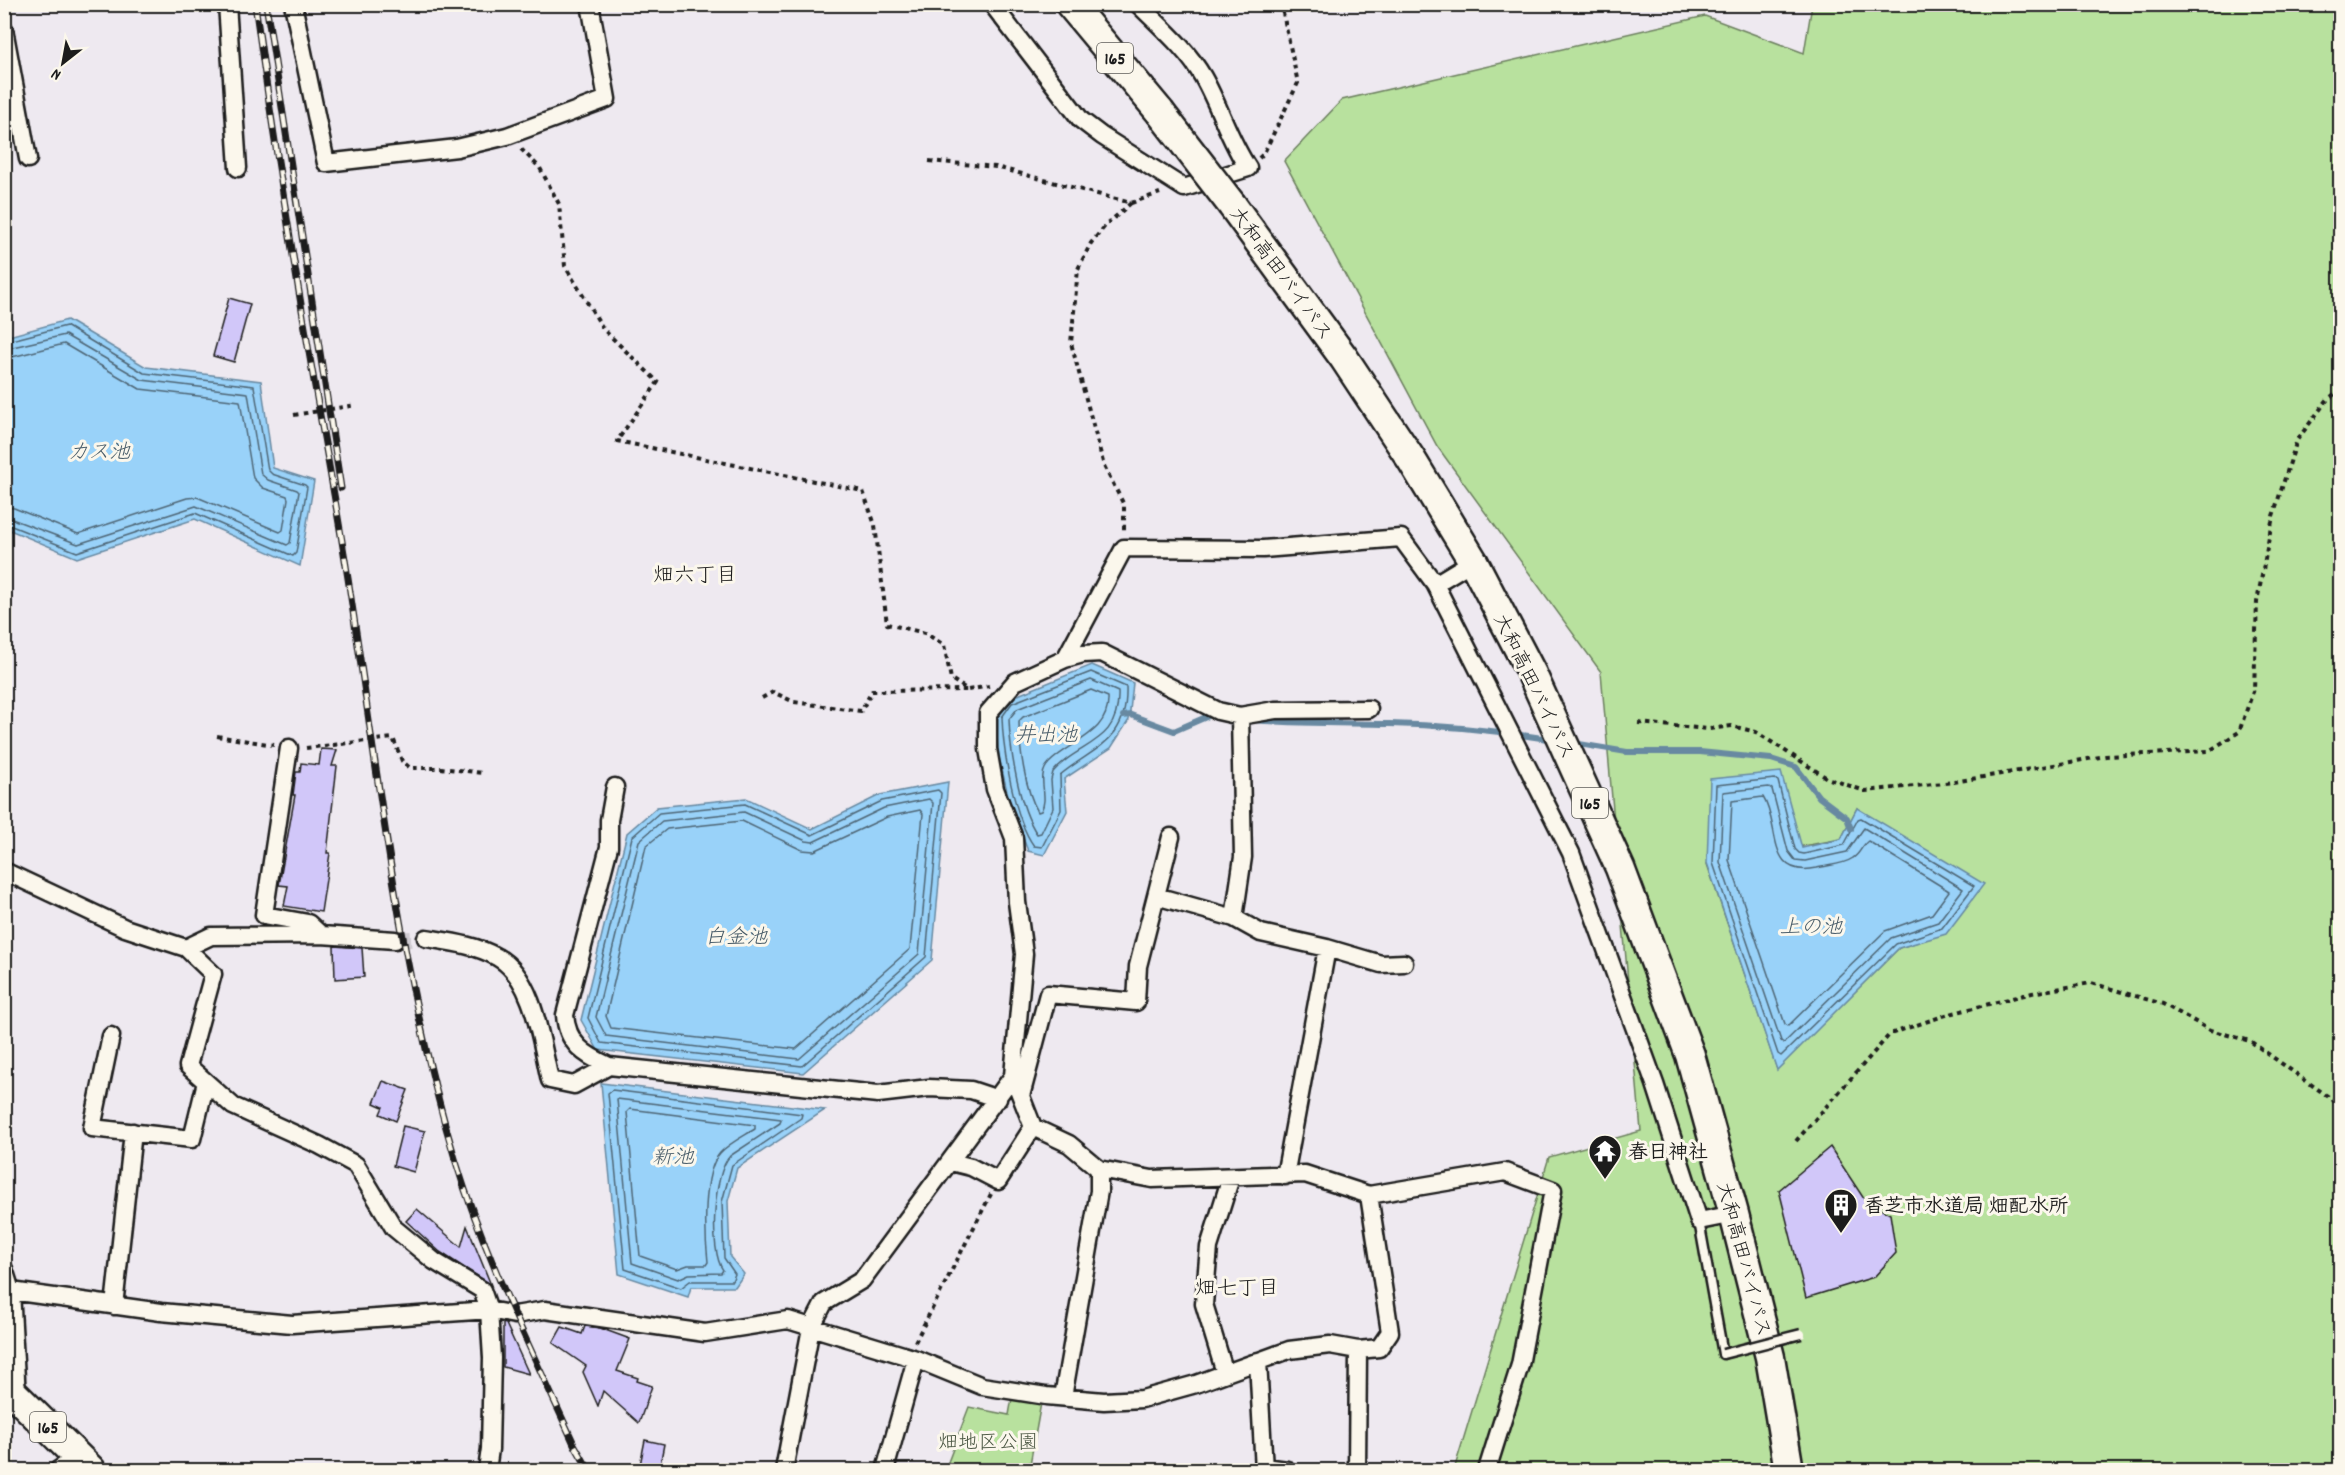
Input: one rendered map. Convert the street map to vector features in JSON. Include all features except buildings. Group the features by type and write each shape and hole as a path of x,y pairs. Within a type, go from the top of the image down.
{"highway":[{"name":"大和高田バイパス","path":"1070,4 1160,112 1232,205 1344,358 1411,459 1473,561 1532,674 1620,868 1690,1055 1734,1214 1770,1357 1789,1470"},
{"name":"165","path":"11,1390 76,1466"}],"street":[{"path":"227,4 238,168"},
{"path":"293,4 327,162 457,148 507,136 607,99 590,4"},
{"path":"992,4 1081,120 1102,136 1184,188 1248,168 1237,152 1203,76 1174,40 1138,4"},
{"path":"4,29 28,159"},
{"path":"1065,659 1124,548 1263,549 1401,538 1435,584 1571,853 1655,1084 1699,1221 1734,1214"},
{"path":"1435,584 1473,561"},
{"path":"1369,709 1275,710 1240,716 1218,711 1102,653 1083,654 1065,659 1015,682 988,713 988,749 994,789 1014,838 1017,902 1024,954 1013,1076 1033,1127 1069,1143 1099,1169 1152,1179 1305,1174 1369,1195 1505,1172 1553,1190 1520,1365 1487,1470"},
{"path":"1234,918 1243,857 1240,716"},
{"path":"289,748 264,915 308,923 321,935"},
{"path":"615,787 609,820 609,847 564,1015 566,1030 579,1047 593,1059 609,1066 878,1094 929,1088 971,1090 998,1099"},
{"path":"1021,1096 1048,994 1136,1002 1138,966 1171,837"},
{"path":"4,871 125,928 186,948 213,975 188,1066 233,1106 319,1145 356,1165 394,1228 434,1261 482,1290 489,1310 492,1358 490,1449 487,1470"},
{"path":"1156,896 1234,918 1261,933 1327,948 1381,964 1404,963"},
{"path":"186,948 211,936 321,935 395,940"},
{"path":"426,938 474,947 498,957 515,971 531,1003 550,1080 574,1085 609,1066"},
{"path":"1285,1176 1327,948"},
{"path":"111,1036 92,1128 192,1139 206,1082"},
{"path":"784,1470 811,1328 824,1303 862,1280 1013,1076"},
{"path":"951,1162 971,1167 998,1180 1033,1127"},
{"path":"114,1306 133,1132"},
{"path":"1063,1397 1099,1191 1099,1169"},
{"path":"1225,1373 1204,1304 1209,1247 1231,1177"},
{"path":"8,1291 114,1306 292,1324 489,1310 516,1315 545,1310 705,1333 788,1320 912,1357 982,1386 1104,1401 1142,1399 1289,1350 1330,1345 1358,1350 1379,1348 1390,1332 1369,1195"},
{"path":"4,1269 8,1291 11,1390"},
{"path":"1358,1350 1358,1470"},
{"path":"885,1470 912,1357"},
{"path":"1258,1361 1264,1469 1287,1470"}],"lane":[{"path":"1699,1221 1723,1354 1801,1334"}],"path":[{"path":"1248,168 1264,153 1298,83 1281,4"},
{"path":"507,136 540,168 559,204 565,266 587,303 604,330 658,382 617,441 863,491 875,525 887,624 925,633 944,645 951,679 968,690"},
{"path":"929,161 996,167 1131,203 1106,225 1091,243 1078,269 1071,343 1104,466 1124,505 1124,548"},
{"path":"1638,723 1709,729 1732,726 1756,732 1827,778 1865,791 1954,782 2106,756 2209,751 2239,732 2254,689 2256,602 2273,516 2297,440 2328,399 2340,390"},
{"path":"294,415 356,405"},
{"path":"762,698 773,692 794,702 861,711 872,691 968,690 1015,682"},
{"path":"347,744 393,738 402,761 410,768 441,768 483,773"},
{"path":"1796,1141 1890,1034 1946,1015 2032,993 2091,983 2163,1004 2210,1030 2250,1041 2340,1105"},
{"path":"912,1357 944,1282 998,1180"}],"green space":[{"path":"1812,5 2340,5 2340,1470 1454,1470 1549,1157 1641,1131 1601,672 1437,446 1284,161 1342,100 1705,16 1804,53","holes":["1857,808 1946,933 1899,948 1777,1069 1707,864 1841,839"]},
{"name":"畑地区公園","path":"1012,1398 1041,1403 1029,1470 945,1470 969,1407 1009,1415"}],"water":[{"name":"カス池","path":"67,320 146,367 261,381 273,468 314,481 300,566 195,519 77,558 5,528 5,337"},
{"name":"井出池","path":"1092,665 1133,683 1129,720 1111,748 1064,779 1067,811 1044,855 1028,851 1010,804 999,757 995,715 1008,699"},
{"name":"上の池","path":"1781,772 1802,848 1841,839 1857,808 1984,884 1946,934 1899,948 1777,1070 1707,863 1710,779"},
{"name":"白金池","path":"948,782 932,960 803,1073 598,1050 581,1020 627,833 657,807 746,798 812,829 880,795"},
{"name":"新池","path":"601,1083 825,1110 737,1168 728,1201 730,1257 744,1274 735,1287 691,1287 688,1297 619,1274"}],"waterway":[{"path":"1123,716 1131,715 1174,731 1213,714"},
{"path":"1253,720 1431,726 1493,731 1554,740"},
{"path":"1573,743 1627,752 1700,752 1771,759 1796,767 1819,797 1847,818 1851,829"}],"tunnel":[{"path":"395,940 426,938"}],"railway":[{"path":"255,4 310,360 344,553 392,876 419,1020 456,1162 481,1234 526,1340 574,1444 589,1470"},
{"path":"266,4 341,488"}],"place":[{"name":"春日神社","path":"1605,1180"},
{"name":"香芝市水道局 畑配水所","path":"1841,1234"}],"district":[{"name":"畑六丁目","path":"695,574"},
{"name":"畑七丁目","path":"1237,1287"}]}
